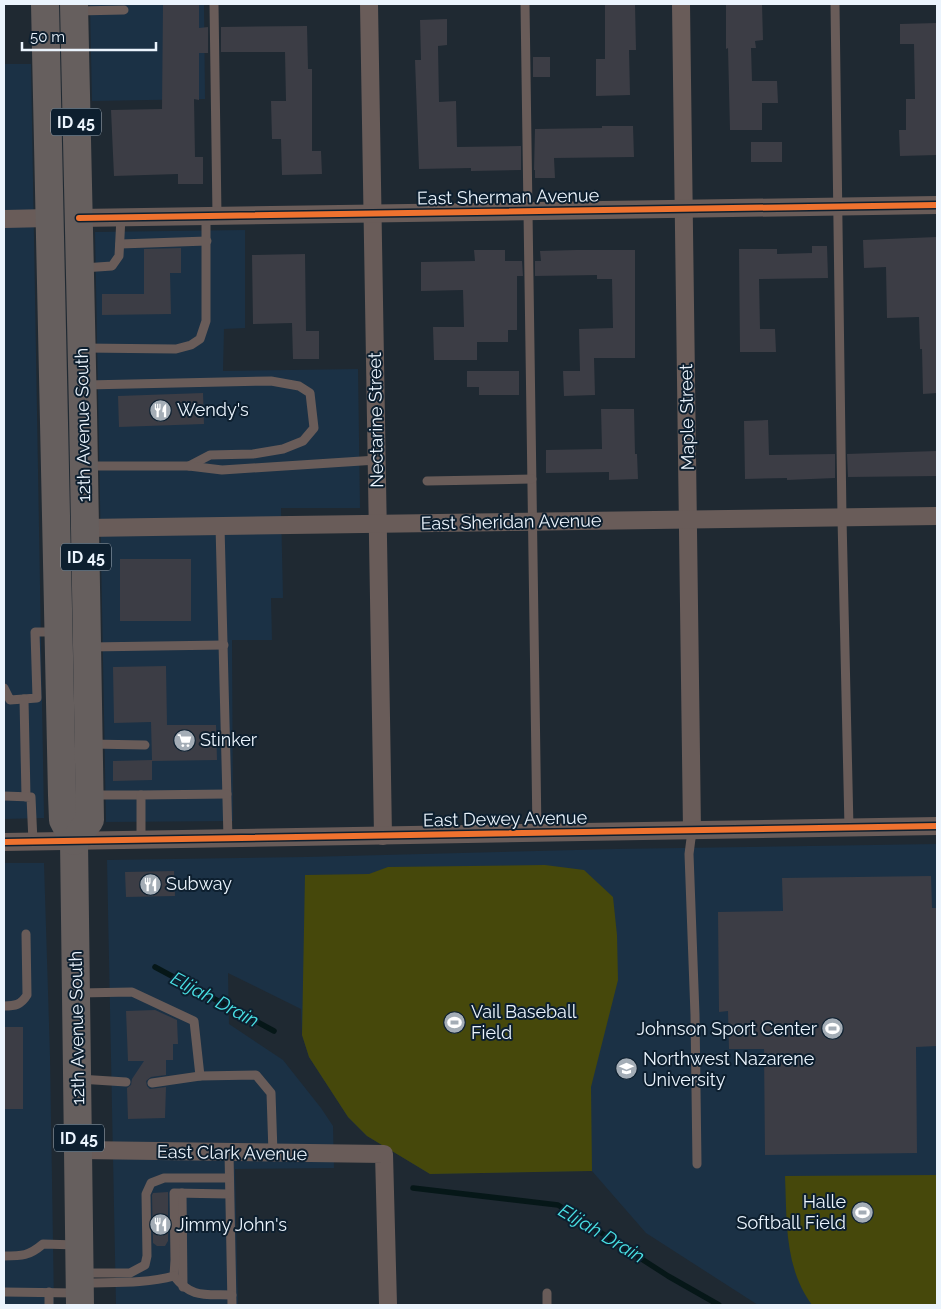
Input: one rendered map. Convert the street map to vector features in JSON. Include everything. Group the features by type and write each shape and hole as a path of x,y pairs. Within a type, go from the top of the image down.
{"main road":[{"name":"12th Avenue South","path":"45,4 63,820 74,841 80,1150 80,1289"},
{"name":"12th Avenue South","path":"74,7 90,795 90,820 74,841"},
{"path":"47,84 62,116 64,201 69,211 79,218"},
{"path":"52,320 66,361 69,498 74,510 85,521"},
{"path":"56,532 65,539 70,554 73,632 79,642 87,647"}],"street":[{"name":"Nectarine Street","path":"369,4 383,836"},
{"name":"Maple Street","path":"680,4 692,830"},
{"name":"East Sherman Avenue","path":"79,218 937,205"},
{"path":"4,219 50,218"},
{"name":"East Sheridan Avenue","path":"85,521 220,526 937,516"},
{"name":"East Dewey Avenue","path":"4,842 937,826"},
{"name":"East Clark Avenue","path":"80,1150 384,1154 388,1305"}],"lane":[{"path":"82,348 176,349 191,345 200,339 206,320 207,240 212,216 214,4"},
{"path":"525,4 537,833"},
{"path":"835,4 842,518 849,828"},
{"path":"74,7 124,10"},
{"path":"80,268 112,266 119,256 121,217"},
{"path":"120,244 207,240"},
{"path":"83,385 271,381 298,386 310,393 314,428 303,441 283,449 253,454 210,455 189,466"},
{"path":"84,466 189,466 222,470 377,460"},
{"path":"427,482 532,479"},
{"path":"220,526 228,839"},
{"path":"4,688 10,700 37,698 35,632 58,632"},
{"path":"87,647 224,645"},
{"path":"24,699 26,797"},
{"path":"89,744 145,745"},
{"path":"90,795 227,794"},
{"path":"141,795 141,840"},
{"path":"4,796 31,797 33,842"},
{"path":"692,830 689,854 696,1164"},
{"path":"4,1006 15,1006 22,1003 27,995 26,934"},
{"path":"76,993 132,992 194,1021 200,1076"},
{"path":"152,1083 200,1076 256,1075 271,1093 273,1153"},
{"path":"78,1078 126,1082"},
{"path":"229,1153 232,1305"},
{"path":"80,1289 130,1273 145,1265 147,1256 146,1194 150,1183 164,1178 229,1178"},
{"path":"229,1194 174,1193 174,1276 183,1287 194,1294 232,1295"},
{"path":"182,1193 183,1287"},
{"path":"4,1256 32,1254 43,1244 80,1245"},
{"path":"4,1292 49,1292 162,1280 174,1276"},
{"path":"49,1292 49,1305"},
{"path":"547,1293 547,1305"}],"shaded area":[{"path":"90,4 204,4 205,99 92,101"},
{"path":"4,64 31,64 44,818 4,819"},
{"path":"245,230 245,328 224,329 223,371 358,369 360,508 281,508 283,598 271,598 272,640 232,640 233,821 106,822 95,232"},
{"name":"Northwest Nazarene University","path":"937,844 937,1305 758,1305 646,1233 592,1171 430,1174 367,1136 348,1117 309,1057 302,1035 301,1009 228,973 229,1024 283,1060 321,1108 333,1126 334,1168 235,1169 238,1305 116,1305 107,860"},
{"path":"4,863 44,863 50,1056 54,1305 4,1305"},
{"name":"Vail Baseball Field","path":"545,865 584,870 613,897 617,935 618,980 591,1087 592,1171 430,1174 367,1136 348,1117 309,1057 302,1035 305,875 369,874 388,867"},
{"name":"Halle Softball Field","path":"937,1175 937,1305 812,1305 796,1275 792,1259 787,1227 785,1176"}],"building":[{"path":"163,4 199,4 199,28 208,27 208,53 199,53 199,100 194,99 195,157 203,157 203,184 178,184 178,174 114,176 111,110 162,109"},
{"path":"605,4 635,4 636,50 629,50 630,95 596,96 596,59 605,59"},
{"path":"726,4 762,4 763,40 755,41 756,48 751,48 752,81 777,81 778,103 762,103 762,130 730,130"},
{"path":"447,19 447,45 438,46 439,102 456,101 457,147 521,146 521,170 471,171 471,168 419,169 415,60 421,60 420,20"},
{"path":"937,23 937,155 900,156 899,130 906,130 906,99 915,99 914,44 900,44 900,24"},
{"path":"307,26 308,69 312,69 312,151 321,151 322,174 282,175 281,139 272,139 271,101 286,101 285,52 221,52 221,27"},
{"path":"533,57 550,57 550,77 533,77"},
{"path":"602,126 633,126 634,157 554,158 555,178 535,178 535,129 602,128"},
{"path":"751,142 782,142 782,162 751,162"},
{"path":"937,237 937,393 923,394 919,317 887,318 886,267 864,268 863,240"},
{"path":"812,246 827,246 828,278 759,279 760,329 775,329 776,352 740,352 739,249 777,249 777,254 812,253"},
{"path":"181,248 181,273 170,273 171,314 102,315 102,294 144,294 144,249"},
{"path":"474,250 505,250 505,261 522,261 523,276 517,276 517,330 508,330 508,342 477,342 477,360 434,360 433,327 464,327 463,290 421,291 421,262 475,261"},
{"path":"635,250 635,358 594,358 595,395 564,396 563,371 580,371 579,329 613,328 612,279 597,279 597,275 535,276 535,261 541,261 540,251"},
{"path":"305,254 306,331 319,331 319,359 293,359 292,323 253,324 252,255"},
{"path":"467,371 519,371 519,395 479,395 479,387 467,387"},
{"name":"Wendy's","path":"203,393 204,424 119,427 118,396"},
{"path":"601,409 634,409 635,454 637,454 638,479 609,480 609,472 546,473 546,450 602,449"},
{"path":"768,420 769,455 835,454 835,478 745,479 744,421"},
{"path":"937,451 937,476 848,477 847,454"},
{"path":"120,559 191,559 191,621 120,621"},
{"path":"166,666 167,725 216,725 217,760 152,761 152,780 113,781 113,761 152,760 151,722 114,723 113,667"},
{"name":"Subway","path":"174,871 175,896 126,897 125,872"},
{"name":"Johnson Sport Center","path":"931,876 932,908 937,908 937,1046 916,1047 917,1153 765,1155 764,1049 729,1049 728,1011 719,1012 718,912 783,911 782,878"},
{"path":"155,1010 177,1020 178,1044 173,1044 173,1060 166,1060 166,1075 151,1077 146,1081 150,1089 166,1087 165,1118 128,1119 127,1088 131,1085 132,1079 144,1061 128,1061 126,1011"},
{"path":"4,1027 23,1027 23,1109 4,1109"},
{"name":"Jimmy John's","path":"168,1192 168,1241 165,1246 157,1246 153,1243 152,1195 153,1193"}],"waterway":[{"name":"Elijah Drain","path":"155,967 274,1031"},
{"name":"Elijah Drain","path":"413,1188 558,1205 668,1276 719,1305"}],"cycle path":[{"path":"79,218 937,205"},
{"path":"4,842 937,826"}],"place":[{"name":"Wendy's","path":"161,410"},
{"name":"Stinker","path":"184,740"},
{"name":"Subway","path":"150,884"},
{"name":"Vail Baseball Field","path":"455,1022"},
{"name":"Johnson Sport Center","path":"833,1029"},
{"name":"Northwest Nazarene University","path":"627,1069"},
{"name":"Halle Softball Field","path":"862,1212"},
{"name":"Jimmy John's","path":"160,1225"}]}
